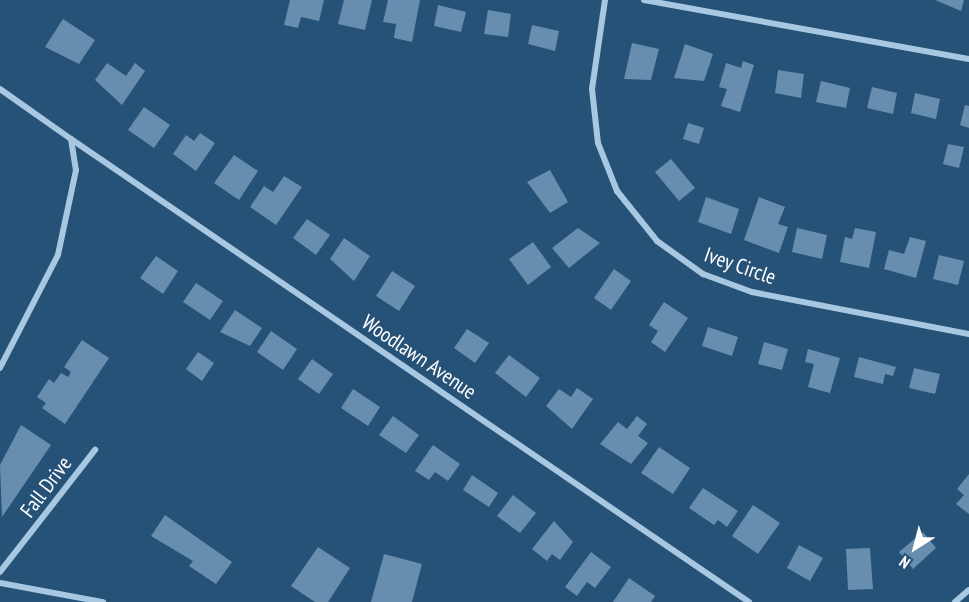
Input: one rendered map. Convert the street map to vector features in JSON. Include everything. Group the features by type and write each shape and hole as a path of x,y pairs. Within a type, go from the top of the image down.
{"street":[{"name":"Ivey Circle","path":"605,0 592,89 598,143 617,191 657,242 703,274 752,292 969,334"},
{"path":"644,0 969,59"},
{"name":"Woodlawn Avenue","path":"0,89 749,602"},
{"path":"0,368 45,285 68,223 76,170 71,139"},
{"name":"Fall Drive","path":"0,572 95,450"},
{"path":"0,584 103,602"},
{"path":"956,602 969,590"}],"building":[{"path":"290,0 324,0 319,21 301,17 298,28 284,25"},
{"path":"344,0 372,0 365,30 338,24"},
{"path":"388,0 420,0 412,42 394,38 396,24 383,22"},
{"path":"935,0 964,0 961,11"},
{"path":"438,5 466,12 461,32 434,26"},
{"path":"488,10 511,14 508,37 484,34"},
{"path":"63,19 95,40 79,64 45,47"},
{"path":"532,25 559,31 555,51 528,44"},
{"path":"632,43 659,49 651,80 624,79"},
{"path":"685,44 713,54 704,81 674,78"},
{"path":"743,61 754,65 740,112 721,106 727,89 719,87 726,63 741,68"},
{"path":"107,63 126,76 135,63 145,71 122,105 95,80"},
{"path":"778,70 804,74 801,98 775,93"},
{"path":"821,81 850,88 846,108 816,102"},
{"path":"872,87 897,93 893,114 867,108"},
{"path":"915,93 940,99 936,119 911,113"},
{"path":"965,105 969,106 969,128 960,125"},
{"path":"144,107 170,125 154,148 128,130"},
{"path":"688,123 704,128 699,144 683,139"},
{"path":"200,133 215,143 196,171 173,154 186,135 194,141"},
{"path":"948,144 964,147 959,168 943,164"},
{"path":"234,155 258,171 239,200 214,183"},
{"path":"671,159 695,188 679,201 655,172"},
{"path":"550,170 568,202 550,213 527,182"},
{"path":"284,176 302,187 276,225 250,207 264,186 273,192"},
{"path":"706,197 739,209 731,234 698,222"},
{"path":"759,197 785,207 778,224 788,227 779,253 744,240"},
{"path":"307,219 330,235 316,255 293,238"},
{"path":"578,228 600,243 569,268 552,248"},
{"path":"797,228 827,235 822,259 792,252"},
{"path":"855,228 876,232 869,268 840,262 845,237 852,239"},
{"path":"910,237 926,241 916,278 884,269 889,250 904,254"},
{"path":"344,238 370,256 354,281 330,259"},
{"path":"533,242 551,267 528,285 509,259"},
{"path":"939,255 964,261 958,285 933,279"},
{"path":"156,256 178,271 163,294 140,278"},
{"path":"614,269 631,281 611,310 594,298"},
{"path":"392,271 415,286 399,311 376,296"},
{"path":"196,283 223,301 210,320 183,302"},
{"path":"664,302 688,318 665,352 651,342 658,331 649,325"},
{"path":"235,310 262,328 250,346 220,332"},
{"path":"708,327 738,337 732,356 702,346"},
{"path":"467,329 489,343 475,363 454,348"},
{"path":"271,331 297,349 283,370 257,352"},
{"path":"82,340 109,358 65,424 42,408 46,403 37,397 49,379 54,383 61,373 68,377 71,372 64,367"},
{"path":"764,342 788,349 782,370 758,364"},
{"path":"808,349 840,358 830,393 808,387 814,364 805,362"},
{"path":"198,352 214,363 202,381 186,369"},
{"path":"509,355 540,378 526,397 495,373"},
{"path":"859,357 896,367 893,376 885,374 883,384 854,377"},
{"path":"312,359 333,374 319,394 298,379"},
{"path":"914,368 940,374 935,394 909,388"},
{"path":"577,388 593,399 572,429 546,406 559,389 571,397"},
{"path":"353,389 380,407 368,426 341,408"},
{"path":"393,416 419,435 406,453 379,435"},
{"path":"637,416 647,424 638,436 648,443 631,464 600,444 618,422 627,429"},
{"path":"21,425 51,445 2,517 0,465"},
{"path":"433,445 460,464 448,481 435,472 429,480 415,471"},
{"path":"659,447 690,468 673,494 641,473"},
{"path":"969,474 969,514 956,504 964,495 957,489"},
{"path":"472,475 498,493 489,507 463,490"},
{"path":"703,488 738,511 727,527 718,520 714,525 689,508"},
{"path":"513,495 536,513 520,533 497,516"},
{"path":"753,505 780,523 758,554 732,536"},
{"path":"165,515 232,562 216,584 189,566 193,561 151,536"},
{"path":"554,521 573,542 560,560 552,554 547,561 532,549"},
{"path":"923,532 936,548 913,569 899,552"},
{"path":"799,545 823,558 810,581 787,568"},
{"path":"318,547 350,568 328,602 315,602 291,586"},
{"path":"870,548 873,589 848,590 846,549"},
{"path":"591,552 611,567 595,588 587,582 577,596 565,587"},
{"path":"384,554 422,564 412,602 371,602"},
{"path":"629,578 655,596 651,602 613,602"}]}
